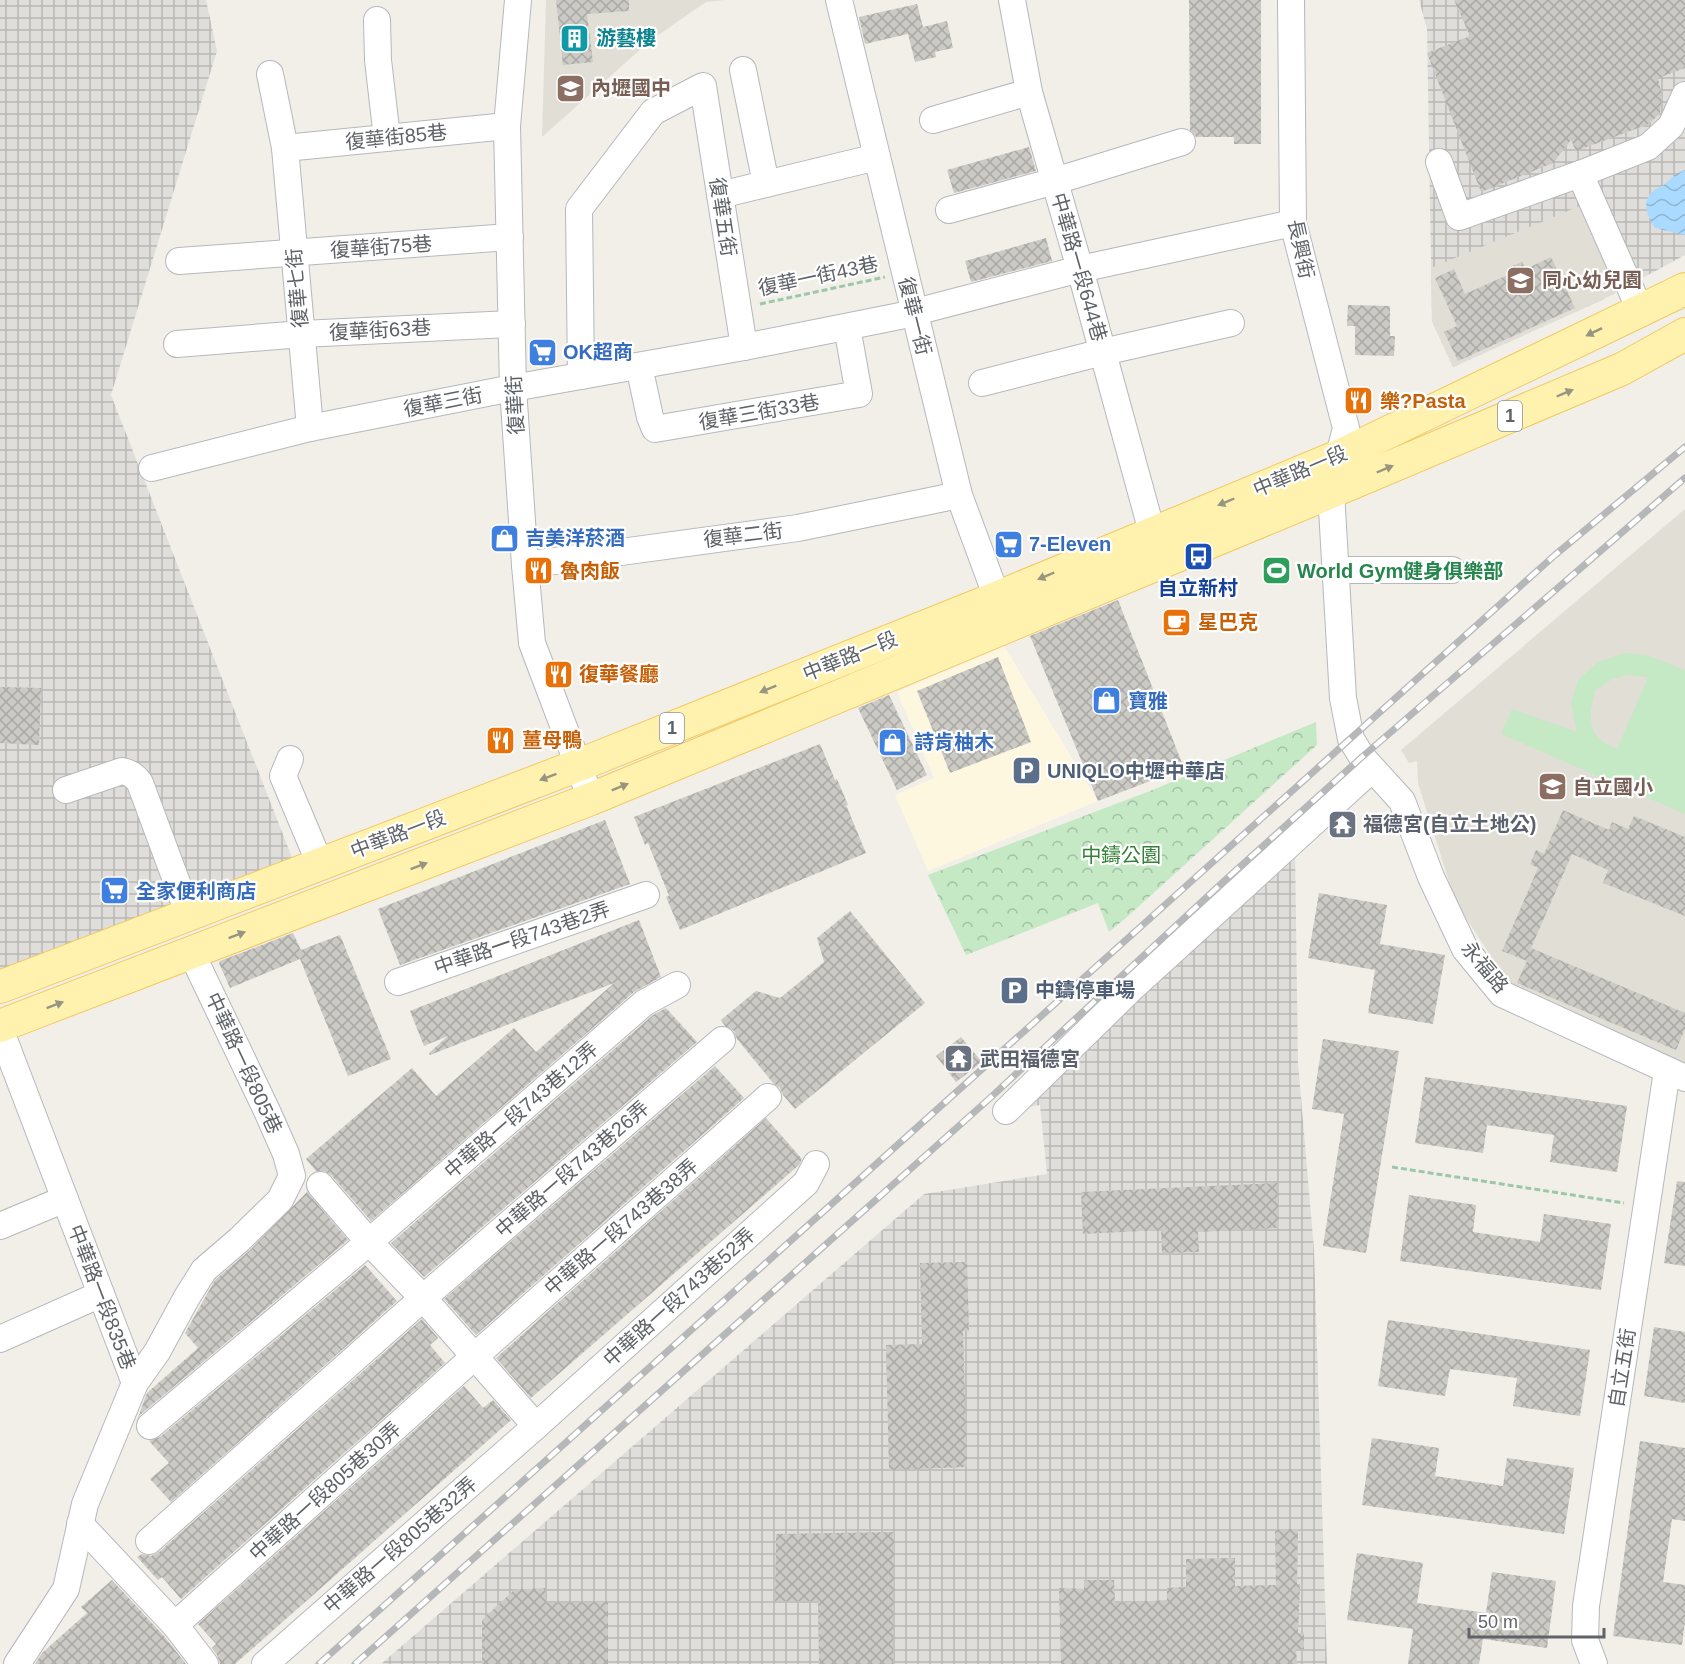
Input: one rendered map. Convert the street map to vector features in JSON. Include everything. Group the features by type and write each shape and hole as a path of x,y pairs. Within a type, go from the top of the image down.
{"main road":[{"name":"中華路一段","path":"0,987 579,765 1339,456 1685,288"},
{"name":"中華路一段","path":"0,1027 591,800 1622,369 1685,334"}],"street":[{"name":"復華街","path":"518,0 507,126 513,388 532,643 591,800"},
{"name":"復華一街","path":"839,0 959,495 1008,626"},
{"name":"中華路一段644巷","path":"1012,0 1029,92 1152,532"},
{"name":"長興街","path":"1291,0 1293,223 1346,428 1331,492 1343,698 1351,739"},
{"path":"377,20 378,60 387,138"},
{"path":"743,70 766,184"},
{"name":"復華七街","path":"270,74 285,148 310,428"},
{"name":"復華五街","path":"581,376 579,209 653,112 703,86 744,347"},
{"path":"933,120 1029,92"},
{"path":"1439,162 1459,217 1648,147 1671,126 1685,95"},
{"name":"復華街85巷","path":"285,148 507,126"},
{"path":"949,210 1055,181 1182,142"},
{"path":"720,195 878,157"},
{"path":"1580,174 1640,310"},
{"name":"復華三街","path":"152,468 310,428 914,313 1080,269 1293,223"},
{"name":"復華街75巷","path":"180,261 510,237"},
{"path":"982,383 1231,323"},
{"name":"復華街63巷","path":"177,344 302,334 512,324"},
{"name":"復華三街33巷","path":"639,366 650,417 655,429 859,394 847,327"},
{"name":"復華二街","path":"525,565 798,528 959,495"},
{"path":"1336,570 1452,570"},
{"name":"永福路","path":"1351,739 1362,758 1402,801 1431,878 1465,949 1502,994 1676,1075"},
{"path":"290,759 283,776 320,864"},
{"path":"1006,1112 1139,981 1372,770"},
{"path":"66,790 122,771 136,778 140,783 189,915"},
{"name":"中華路一段743巷2弄","path":"398,982 646,895"},
{"name":"中華路一段805巷","path":"135,1383 157,1352 204,1270 280,1200 292,1176 286,1154 272,1122 191,952"},
{"name":"中華路一段743巷12弄","path":"150,1426 369,1242 644,1003 677,986"},
{"name":"中華路一段835巷","path":"0,1027 135,1383 85,1504 66,1589 17,1664"},
{"name":"中華路一段743巷26弄","path":"149,1541 423,1298 722,1040"},
{"name":"自立五街","path":"1594,1664 1586,1640 1586,1606 1647,1206 1676,1075"},
{"name":"中華路一段743巷38弄","path":"475,1356 768,1097"},
{"name":"中華路一段743巷52弄","path":"536,1426 806,1183 816,1164"},
{"path":"320,1185 536,1426"},
{"path":"0,1226 65,1199"},
{"path":"0,1339 101,1294"},
{"name":"中華路一段805巷30弄","path":"175,1625 475,1356"},
{"name":"中華路一段805巷32弄","path":"265,1664 536,1426"},
{"path":"81,1524 175,1625 205,1664"}],"path":[{"name":"復華一街43巷","path":"738,309 904,273"},
{"path":"1392,1167 1647,1206"}],"shaded area":[{"path":"0,0 206,0 217,51 111,395 293,860 0,972"},
{"name":"內壢國中","path":"546,0 725,0 706,2 651,40 542,137"},
{"path":"1419,0 1685,0 1685,255 1600,301 1453,367 1432,321 1427,29"},
{"name":"同心幼兒園","path":"1580,206 1616,292 1453,367 1432,321 1431,268"},
{"name":"自立國小","path":"1685,509 1685,1071 1519,991 1505,978 1455,901 1418,783 1417,761 1409,763 1401,750"},
{"path":"1004,646 1098,801 928,871 895,795 934,778 897,692"},
{"path":"1295,848 1298,1062 1314,1250 1327,1664 381,1664 924,1194 1047,1174 1040,1105 1006,1111"}],"green space":[{"path":"1625,653 1647,655 1685,670 1685,814 1501,734 1512,709 1577,732 1571,704 1578,680 1598,662","holes":["1628,675 1648,677 1617,749 1604,742 1596,734 1591,722 1595,691 1612,679"]},
{"name":"中鑄公園","path":"1316,722 1317,745 1109,932 1098,903 966,955 928,875 1150,791"}],"water":[{"path":"1685,170 1685,235 1655,228 1646,205 1649,196 1676,174"}],"building":[{"name":"游藝樓","path":"556,0 629,0 629,11 587,14 593,62 563,65"},
{"path":"1189,0 1261,0 1261,144 1234,144 1234,137 1196,137 1190,130"},
{"path":"1454,0 1685,0 1685,68 1658,78 1662,97 1660,113 1649,124 1576,151 1571,140 1553,163 1481,192 1427,53 1470,36"},
{"path":"917,4 923,27 947,21 953,48 935,52 936,57 915,62 908,34 865,44 859,17"},
{"path":"1029,147 1036,171 954,193 947,170"},
{"path":"1046,238 1052,261 971,282 965,261"},
{"name":"同心幼兒園","path":"1551,257 1575,308 1458,361 1444,332 1457,326 1435,278 1454,269 1465,294 1510,274 1508,268 1522,262 1526,269"},
{"path":"1348,305 1390,306 1390,336 1395,336 1394,356 1355,355 1355,326 1347,326"},
{"name":"寶雅","path":"1118,600 1184,768 1098,801 1030,636"},
{"path":"998,657 1031,742 950,773 917,691"},
{"path":"0,687 41,688 39,745 0,743"},
{"name":"詩肯柚木","path":"889,695 927,775 897,790 858,708"},
{"path":"820,744 848,805 846,805 866,853 680,930 648,843 645,845 634,817"},
{"path":"1563,810 1609,830 1612,822 1628,829 1634,816 1685,837 1685,916 1603,883 1608,870 1572,854 1531,948 1685,1013 1685,1029 1676,1050 1517,983 1527,961 1502,951 1538,868 1530,864 1536,850 1544,854"},
{"name":"福德宮(自立土地公)","path":"1343,816 1351,816 1351,832 1333,831 1333,825"},
{"path":"605,820 630,884 400,965 378,909"},
{"path":"1319,893 1387,905 1380,944 1445,955 1433,1024 1368,1013 1375,970 1308,958"},
{"path":"850,911 925,1003 795,1109 780,1088 773,1083 737,1039 734,1031 725,1026 721,1020 756,991 780,998 824,962 817,938"},
{"path":"639,920 661,977 634,992 371,1221 331,1175 324,1171 316,1171 306,1159 412,1068 436,1096 514,1028 536,1052 614,983 430,1055 429,1053 448,1036 424,1046 410,1011"},
{"path":"293,933 301,950 340,935 391,1059 348,1076 300,959 230,988 220,961"},
{"path":"666,1008 697,1042 424,1277 391,1243 653,1015"},
{"name":"武田福德宮","path":"961,1037 982,1062 956,1082 936,1056"},
{"path":"1323,1039 1399,1051 1366,1253 1323,1246 1344,1114 1312,1109"},
{"path":"715,1066 744,1098 476,1335 444,1299"},
{"path":"1425,1077 1627,1106 1617,1172 1550,1162 1554,1135 1487,1125 1483,1153 1415,1143"},
{"path":"766,1118 802,1159 799,1165 531,1398 496,1358"},
{"path":"1677,1181 1685,1182 1685,1266 1664,1263"},
{"path":"1277,1183 1279,1228 1198,1232 1199,1252 1162,1253 1161,1230 1083,1234 1081,1192"},
{"path":"307,1192 348,1240 140,1415 136,1423 147,1393 198,1348 185,1333 215,1280 249,1251"},
{"path":"1409,1195 1476,1205 1473,1232 1540,1242 1544,1214 1611,1224 1601,1290 1400,1261"},
{"path":"967,1262 969,1331 963,1331 967,1467 889,1470 886,1345 922,1344 920,1263"},
{"path":"365,1265 397,1301 171,1502 150,1479 169,1463 149,1441 160,1437"},
{"path":"422,1319 438,1338 430,1345 445,1363 181,1599 162,1577 158,1580 137,1557 142,1554 151,1556 159,1552"},
{"path":"1388,1320 1590,1350 1580,1416 1513,1406 1517,1378 1450,1369 1445,1396 1378,1386"},
{"path":"1654,1327 1685,1332 1685,1403 1644,1396"},
{"path":"464,1386 483,1408 493,1400 511,1420 235,1664 220,1664 212,1648 216,1644 198,1624"},
{"path":"1372,1438 1439,1448 1435,1476 1503,1486 1507,1458 1574,1468 1564,1534 1362,1505"},
{"path":"1640,1441 1685,1448 1685,1521 1672,1519 1663,1582 1685,1585 1682,1645 1613,1636"},
{"path":"1298,1529 1297,1584 1300,1584 1298,1633 1304,1633 1304,1649 1296,1649 1297,1664 1061,1664 1059,1588 1084,1589 1084,1580 1114,1580 1115,1603 1167,1600 1167,1588 1186,1587 1186,1559 1235,1558 1235,1586 1276,1585 1275,1530"},
{"path":"894,1532 893,1664 819,1664 818,1601 775,1601 776,1534"},
{"path":"1357,1553 1423,1563 1417,1603 1486,1613 1492,1572 1556,1581 1547,1648 1483,1639 1479,1664 1408,1664 1413,1629 1347,1620"},
{"path":"112,1580 164,1636 186,1664 35,1664 42,1653 87,1613 81,1607"},
{"path":"545,1588 546,1603 608,1602 608,1664 482,1664 482,1620 514,1590"}],"railway":[{"path":"319,1664 1555,555 1685,447"},
{"path":"355,1664 989,1099 1223,882 1362,757 1685,478"}],"place":[{"name":"游藝樓","path":"575,38"},
{"name":"內壢國中","path":"570,88"},
{"name":"同心幼兒園","path":"1521,280"},
{"name":"OK超商","path":"542,352"},
{"name":"樂?Pasta","path":"1359,401"},
{"name":"吉美洋菸酒","path":"504,538"},
{"name":"7-Eleven","path":"1008,544"},
{"name":"自立新村","path":"1198,557"},
{"name":"魯肉飯","path":"539,571"},
{"name":"World Gym健身俱樂部","path":"1276,571"},
{"name":"星巴克","path":"1177,622"},
{"name":"復華餐廳","path":"558,674"},
{"name":"寶雅","path":"1107,701"},
{"name":"薑母鴨","path":"501,740"},
{"name":"詩肯柚木","path":"893,742"},
{"name":"UNIQLO中壢中華店","path":"1026,771"},
{"name":"自立國小","path":"1552,787"},
{"name":"福德宮(自立土地公)","path":"1342,824"},
{"name":"全家便利商店","path":"115,891"},
{"name":"中鑄停車場","path":"1014,990"},
{"name":"武田福德宮","path":"959,1059"}]}
